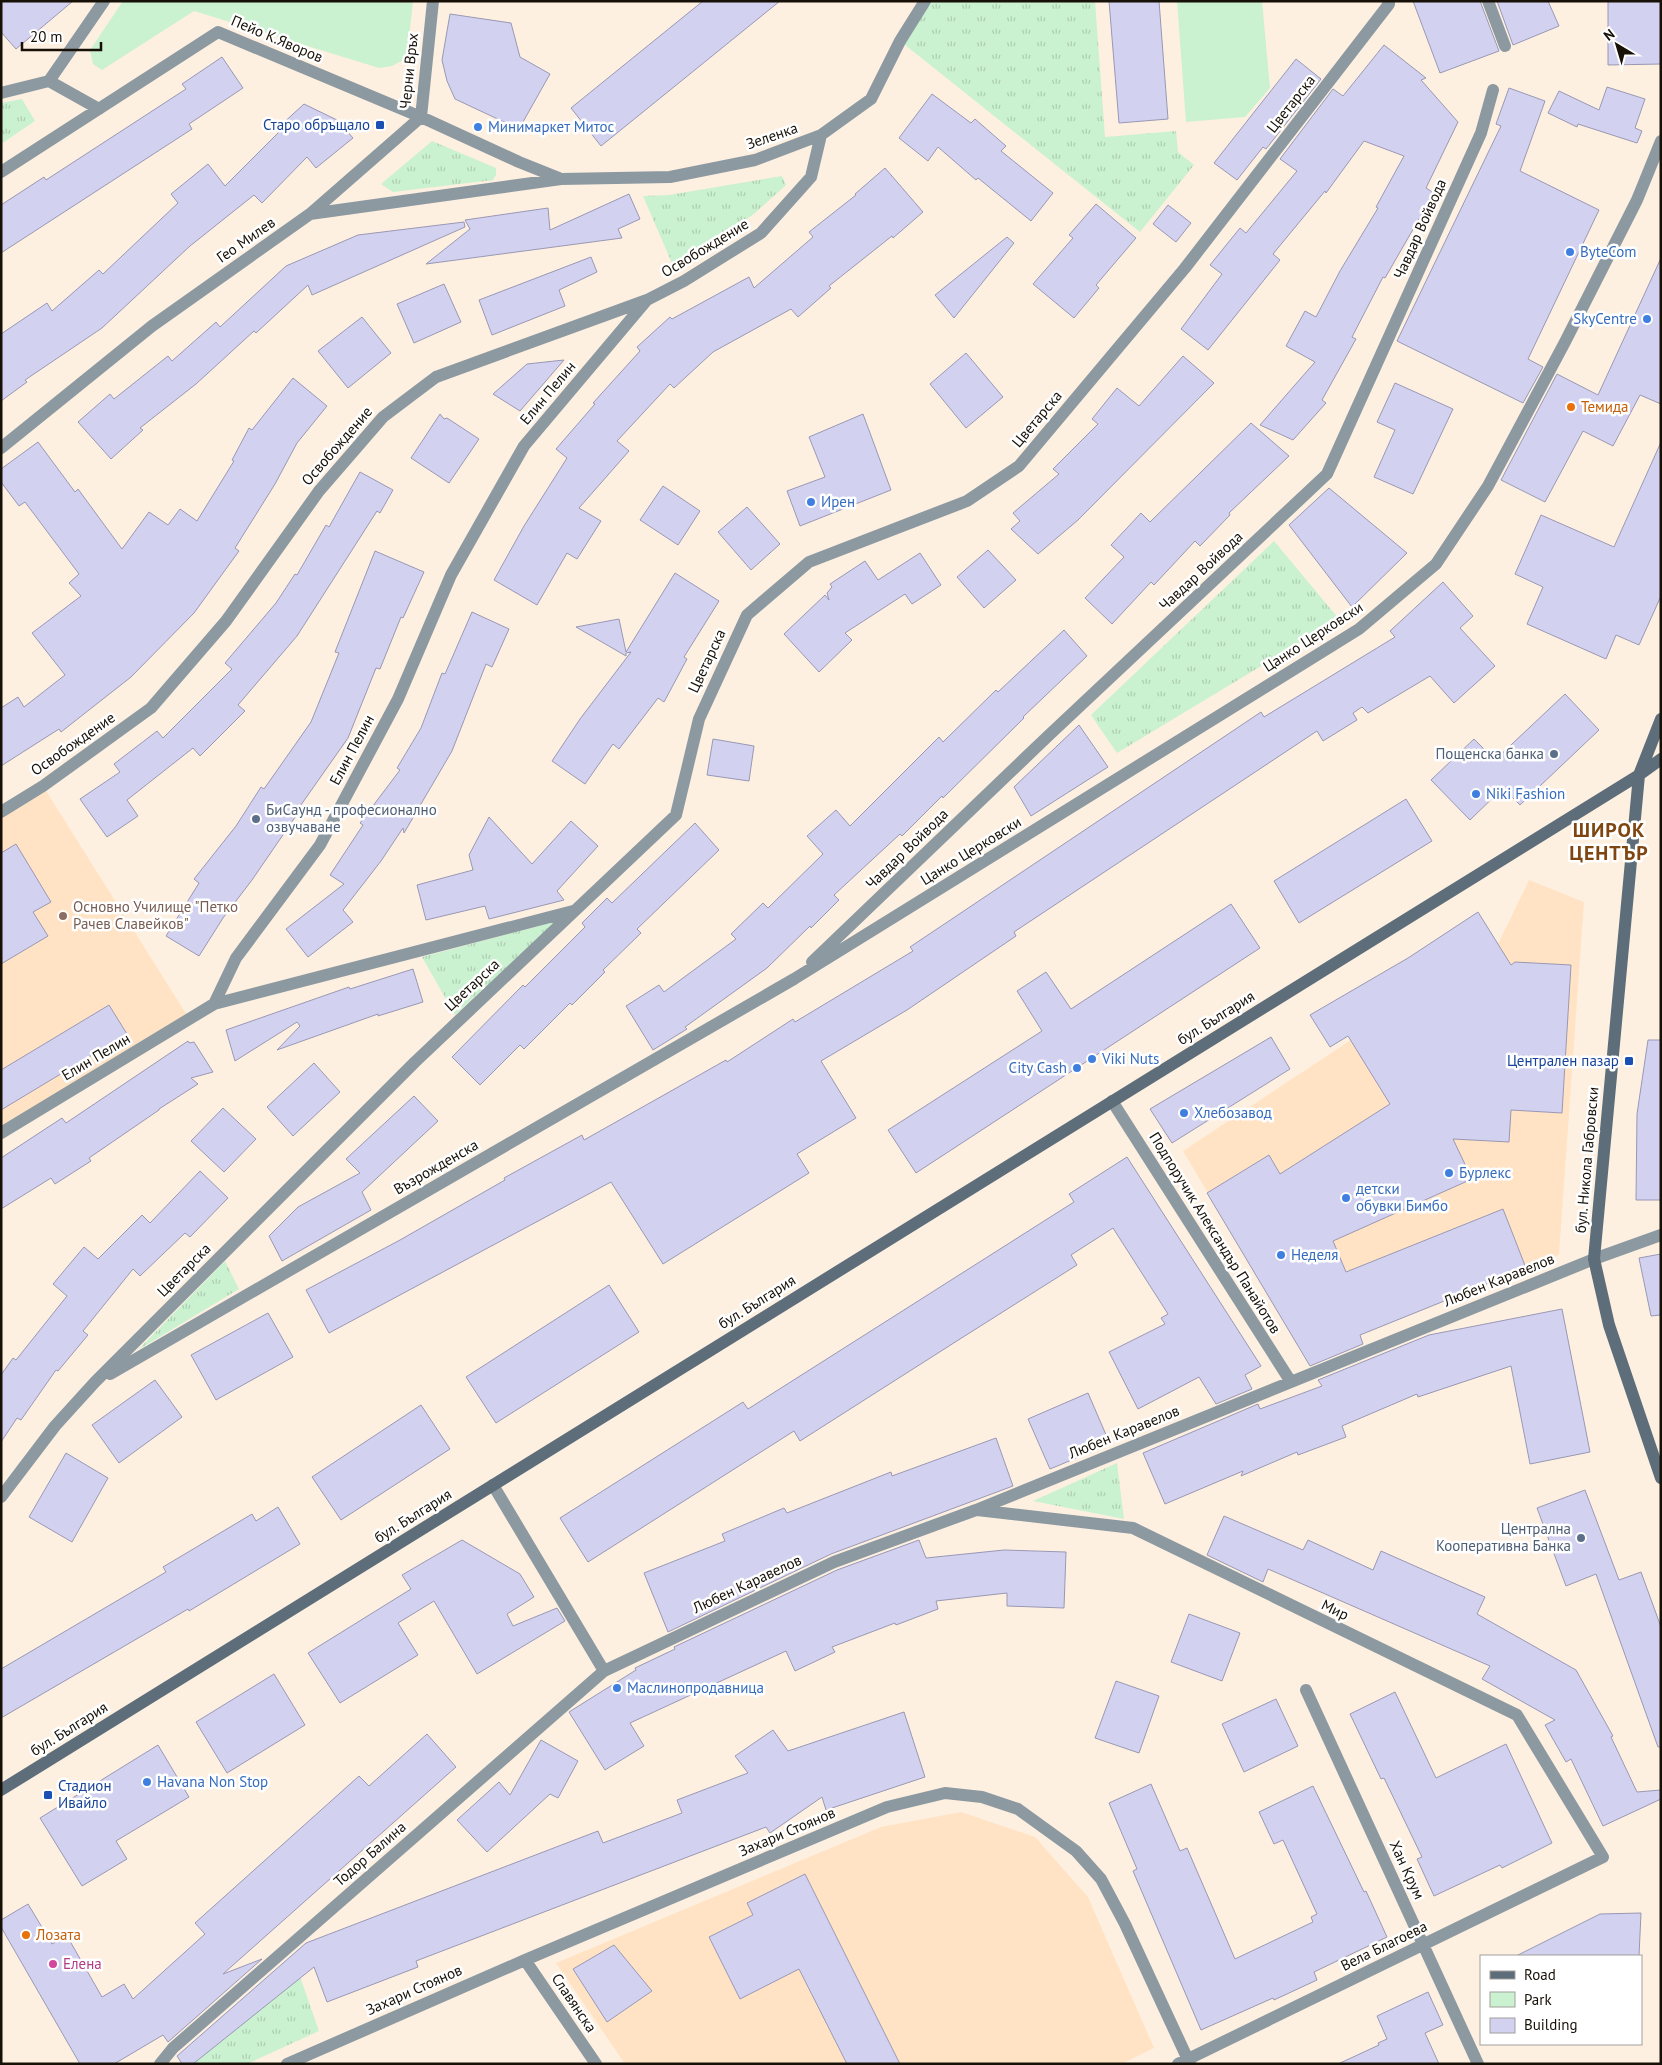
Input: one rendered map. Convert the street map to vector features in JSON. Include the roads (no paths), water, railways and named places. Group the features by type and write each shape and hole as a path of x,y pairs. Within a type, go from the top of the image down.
{"main road":[{"name":"бул. Никола Габровски","path":"1661,719 1639,775 1594,1259 1610,1324 1661,1478"},
{"name":"бул. България","path":"1,1790 1639,775 1661,759"}],"street":[{"path":"1,93 49,81 104,1"},
{"name":"Черни Връх","path":"310,214 421,118 433,1"},
{"name":"Зеленка","path":"561,179 670,177 755,160 821,135 871,99 900,41 925,1"},
{"name":"Цветарска","path":"1,1497 55,1426 95,1382 415,1062 676,815 699,719 746,615 809,562 967,501 1019,466 1185,268 1389,4 1388,1"},
{"path":"1488,1 1505,46"},
{"name":"Пейо К.Яворов","path":"1,172 218,32 561,179"},
{"path":"49,81 99,109"},
{"name":"Чавдар Войвода","path":"794,980 1047,737 1327,474 1481,133 1493,90"},
{"name":"Освобождение","path":"1,812 44,786 152,708 226,621 319,491 383,417 436,377 647,300 684,282 761,233 811,177 821,135"},
{"name":"Цанко Церковски","path":"794,980 1359,629 1436,564 1488,486 1565,342 1637,200 1661,141"},
{"name":"Гео Милев","path":"1,448 152,326 310,214 561,179"},
{"name":"Елин Пелин","path":"1,1133 214,1004 236,958 320,845 398,699 451,575 524,446 647,300"},
{"path":"214,1004 575,910"},
{"name":"Възрожденска","path":"95,1382 794,980"},
{"name":"Подпоручик Александър Панайотов","path":"1112,1101 1291,1382"},
{"name":"Любен Каравелов","path":"604,1670 834,1562 976,1510 1594,1259 1661,1236"},
{"path":"493,1485 604,1670"},
{"name":"Мир","path":"976,1510 1133,1528 1517,1715 1603,1858"},
{"name":"Тодор Балина","path":"160,2064 173,2048 604,1670"},
{"name":"Хан Крум","path":"1306,1690 1478,2064"},
{"name":"Захари Стоянов","path":"287,2064 525,1960 887,1807 945,1793 982,1797 1018,1808 1076,1852 1101,1879 1125,1924 1185,2062"},
{"name":"Вела Благоева","path":"1185,2062 1603,1858"},
{"name":"Славянска","path":"525,1960 596,2064"}],"place":[{"name":"Старо обръщало","path":"380,125"},
{"name":"Минимаркет Митос","path":"478,127"},
{"name":"ByteCom","path":"1570,252"},
{"name":"SkyCentre","path":"1647,319"},
{"name":"Темида","path":"1571,407"},
{"name":"Ирен","path":"811,502"},
{"name":"Пощенска банка","path":"1554,754"},
{"name":"Niki Fashion","path":"1476,794"},
{"name":"БиСаунд - професионално озвучаване","path":"256,819"},
{"name":"Основно Училище \"Петко Рачев Славейков\"","path":"63,916"},
{"name":"Viki Nuts","path":"1092,1059"},
{"name":"Централен пазар","path":"1629,1061"},
{"name":"City Cash","path":"1077,1068"},
{"name":"Хлебозавод","path":"1184,1113"},
{"name":"Бурлекс","path":"1449,1173"},
{"name":"детски обувки Бимбо","path":"1346,1198"},
{"name":"Неделя","path":"1281,1255"},
{"name":"Централна Кооперативна Банка","path":"1581,1538"},
{"name":"Маслинопродавница","path":"617,1688"},
{"name":"Havana Non Stop","path":"147,1782"},
{"name":"Стадион Ивайло","path":"48,1795"},
{"name":"Лозата","path":"26,1935"},
{"name":"Елена","path":"53,1964"}],"district":[{"name":"ШИРОК ЦЕНТЪР","path":"1609,842"}]}
